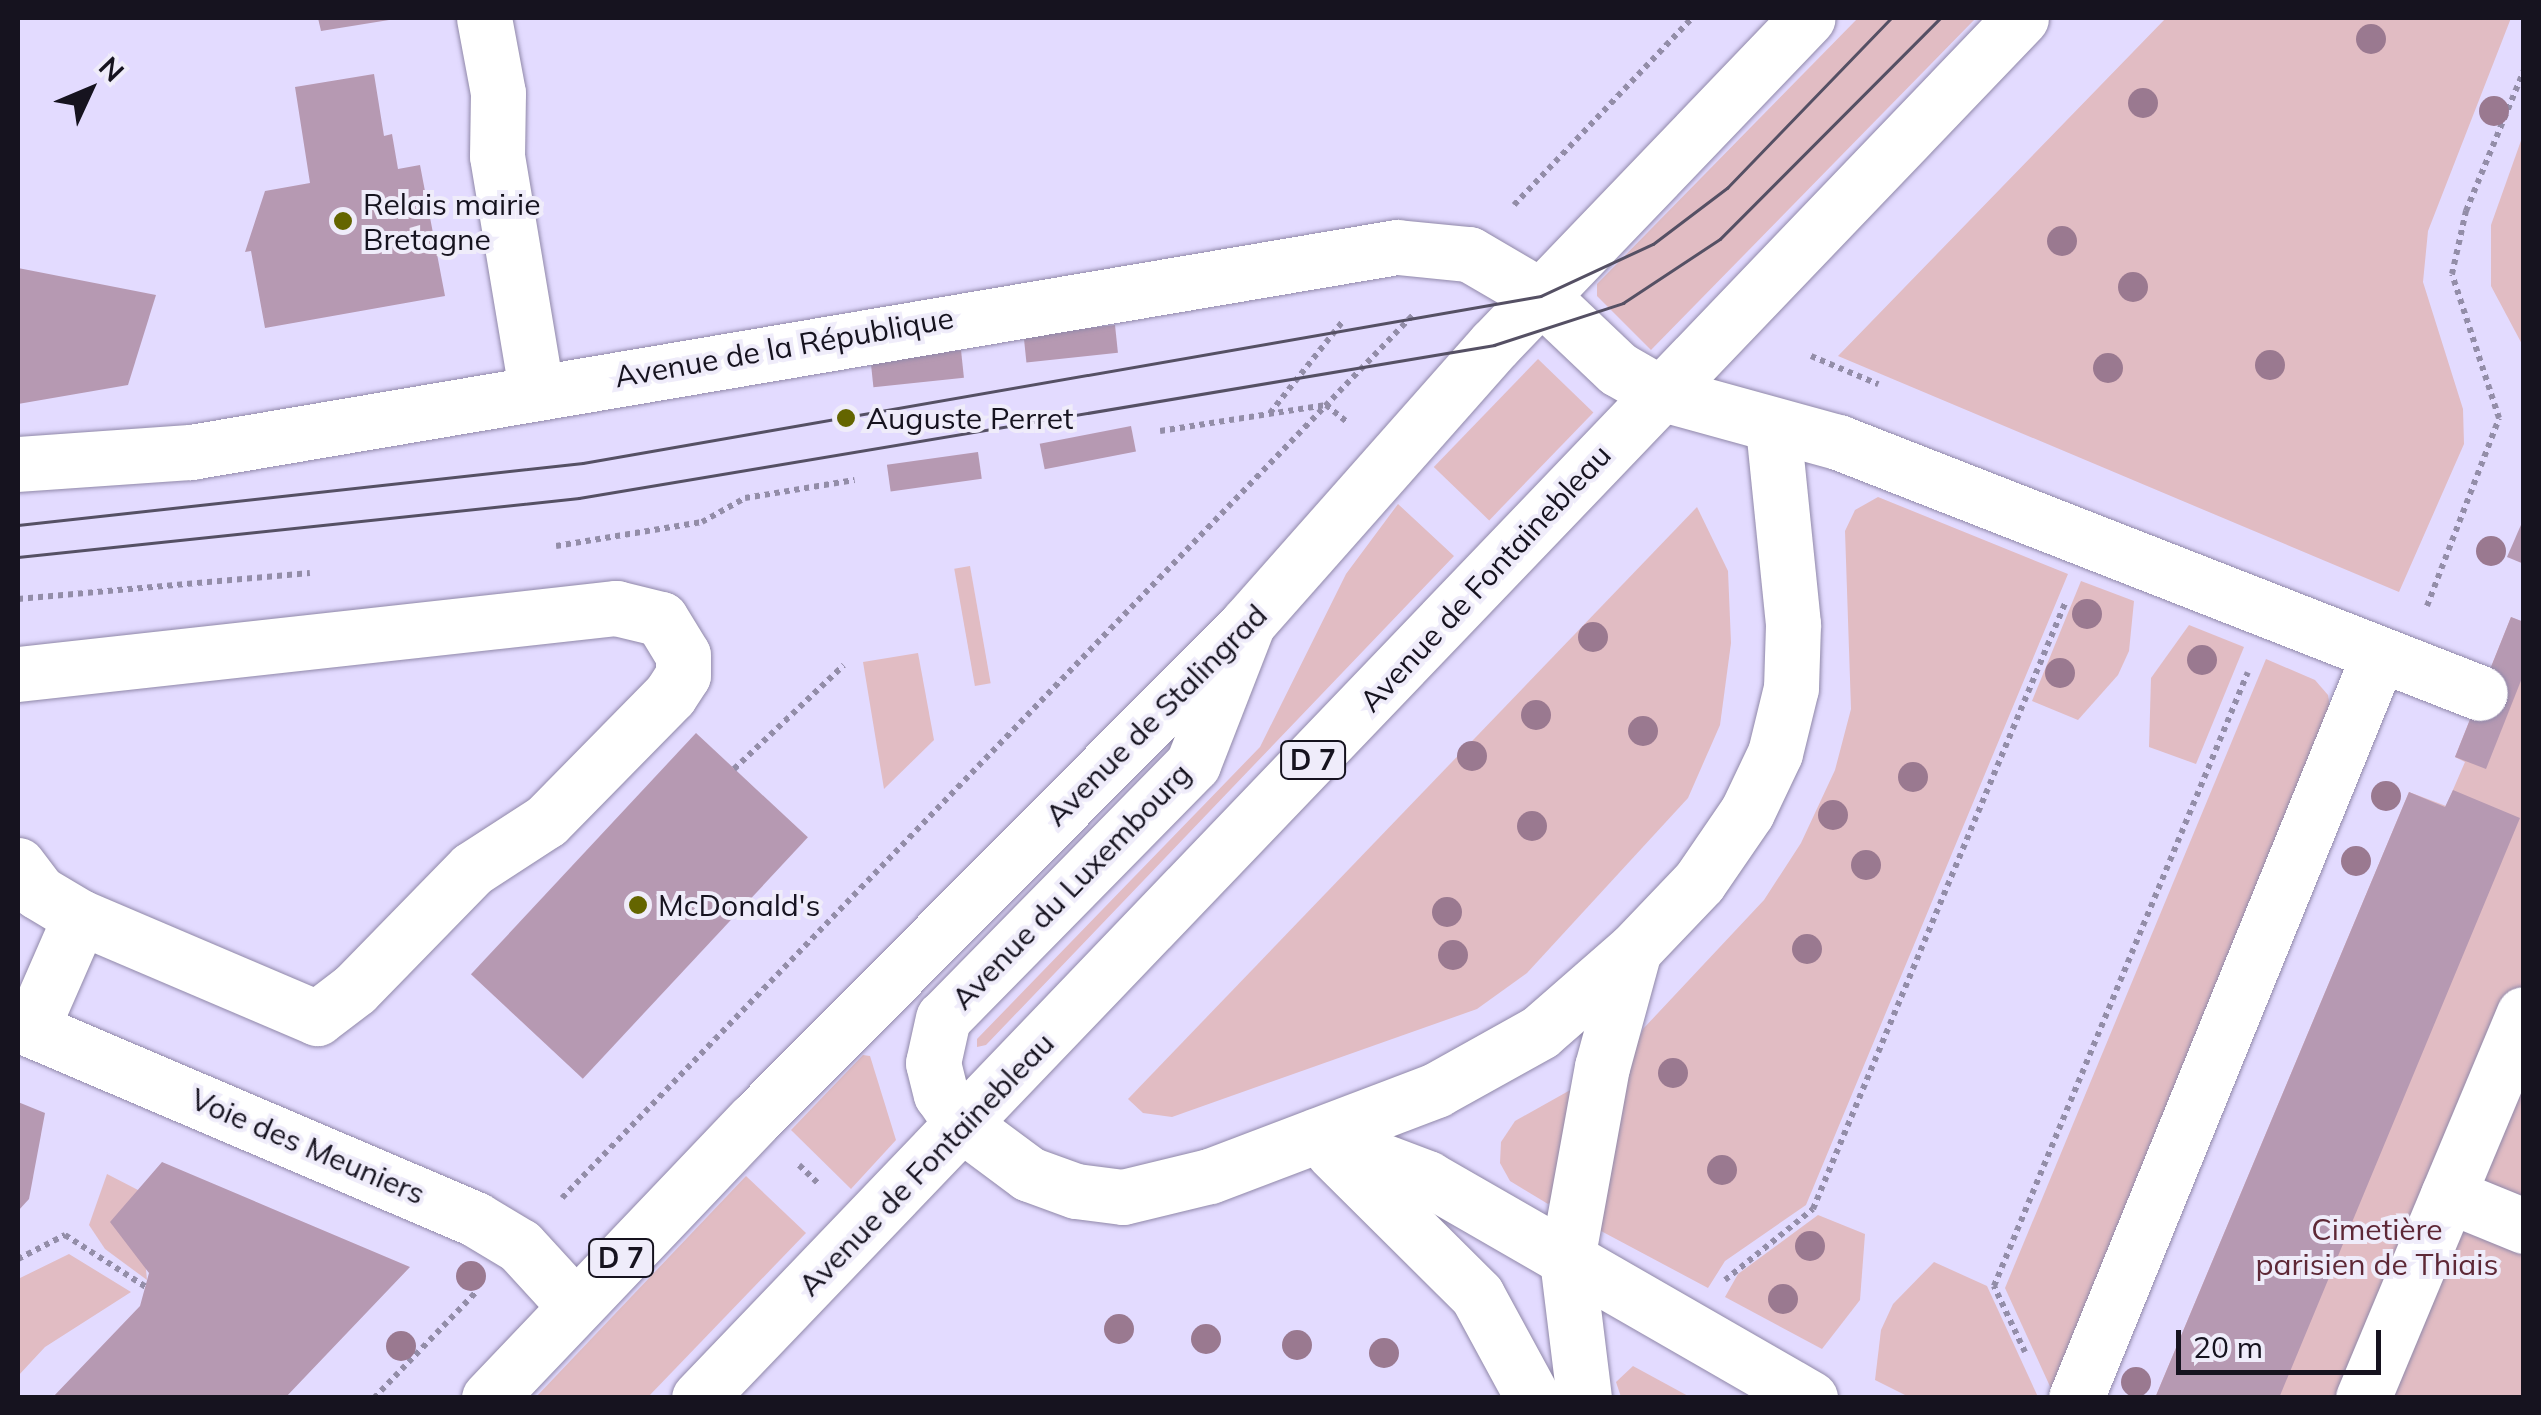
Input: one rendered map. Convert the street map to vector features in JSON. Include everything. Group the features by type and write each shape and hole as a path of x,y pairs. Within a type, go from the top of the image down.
{"street":[{"path":"484,18 498,93 497,156 536,389"},
{"name":"Avenue de Stalingrad","path":"490,1398 575,1306 1248,623 1541,296 1808,18"},
{"name":"Avenue de Fontainebleau","path":"700,1398 2021,18"},
{"name":"Avenue de la République","path":"18,464 190,452 536,389 1397,247 1468,254 1541,296 1618,370 1660,392 1773,428 1838,442 2093,540 2272,616 2505,703"},
{"name":"Avenue du Luxembourg","path":"1248,623 1192,764 943,1018 933,1063 941,1094 963,1125 1029,1174 1076,1190 1124,1197 1210,1176 1436,1090 1540,1032 1634,950 1699,882 1748,812 1775,753 1791,688 1793,624 1773,428"},
{"path":"18,674 616,608 661,619 683,655 682,674 670,695 546,821 472,869 356,989 317,1018 80,917 38,892 18,865"},
{"path":"2076,1398 2378,657"},
{"path":"24,1026 80,917"},
{"path":"1584,1398 1567,1259 1602,1067 1634,950"},
{"path":"2363,1398 2524,1014"},
{"name":"Voie des Meuniers","path":"24,1026 475,1219 520,1246 575,1306"},
{"path":"1316,1136 1427,1178 1810,1398"},
{"path":"1316,1136 1478,1295 1533,1398"},
{"path":"2448,1195 2524,1226"}],"path":[{"path":"687,1064 1326,404 1692,18"},
{"path":"1160,432 1326,404"},
{"path":"1326,404 1360,434"},
{"path":"547,547 702,522 744,498 855,480"},
{"path":"1695,1332 1730,1270 1812,1209 2093,540"},
{"path":"18,599 332,571"},
{"path":"2032,1366 1994,1286 2272,616"},
{"path":"734,769 844,665"},
{"path":"790,1155 826,1192"},
{"path":"18,1258 65,1235 146,1288"}],"green space":[{"path":"1858,18 1976,18 1651,350 1597,296 1597,284"},
{"path":"2166,18 2511,18 2428,231 2423,282 2463,409 2464,444 2399,592 1838,356"},
{"path":"2523,135 2523,346 2491,286 2491,225"},
{"path":"1538,359 1593,412 1489,520 1434,467"},
{"path":"1878,497 2068,574 1806,1205 1725,1261 1708,1288 1601,1231 1590,1216 1610,1107 1643,1029 1764,900 1801,843 1835,770 1851,709 1845,531 1855,510"},
{"path":"1398,504 1454,556 986,1045 977,1047 977,1039 1260,747 1346,574"},
{"path":"1697,507 1728,571 1731,643 1720,725 1688,798 1527,973 1477,1009 1172,1117 1143,1113 1128,1099"},
{"path":"970,566 991,683 975,686 954,569"},
{"path":"2081,581 2134,601 2129,651 2118,675 2078,720 2032,701"},
{"name":"Cimetière parisien de Thiais","path":"2511,617 2523,622 2523,1397 2155,1398 2409,792 2446,806 2465,762 2455,757"},
{"path":"2189,625 2244,647 2196,764 2149,747 2151,678"},
{"path":"918,653 934,740 884,789 863,662"},
{"path":"2266,659 2315,680 2328,695 2332,720 2053,1393 2005,1288"},
{"path":"863,1055 870,1056 896,1140 851,1189 791,1130"},
{"path":"1581,1084 1557,1198 1548,1204 1510,1181 1500,1163 1501,1142 1515,1121"},
{"path":"107,1174 138,1190 147,1280 105,1249 89,1225"},
{"path":"746,1176 806,1233 648,1397 536,1397"},
{"path":"1818,1215 1865,1234 1860,1300 1822,1349 1725,1297 1738,1274"},
{"path":"69,1254 131,1292 45,1347 18,1376 18,1279"},
{"path":"1934,1262 1987,1286 2038,1397 1909,1397 1875,1380 1881,1330 1893,1304"},
{"path":"1633,1366 1690,1397 1621,1397 1616,1382"}],"building":[{"path":"318,18 388,18 389,20 321,31"},
{"name":"Relais mairie Bretagne","path":"374,74 384,136 392,134 398,169 420,165 445,296 265,328 251,251 245,252 265,191 310,183 295,87"},
{"path":"18,268 156,295 128,385 18,404"},
{"path":"1115,325 1118,353 1026,362 1024,335"},
{"path":"961,350 964,378 873,387 870,360"},
{"path":"1131,426 1136,452 1045,469 1040,444"},
{"path":"978,452 982,479 891,492 887,465"},
{"path":"2524,518 2524,564 2507,557"},
{"path":"2511,617 2524,622 2524,673 2486,769 2455,757"},
{"name":"McDonald's","path":"696,733 808,837 583,1079 471,974"},
{"path":"2453,790 2520,818 2279,1398 2155,1398 2409,792 2445,807"},
{"path":"18,1102 45,1113 29,1199 18,1211"},
{"path":"162,1162 410,1267 285,1398 52,1398 140,1306 149,1273 110,1222"}],"tram line":[{"path":"18,525 583,463 1541,296 1653,244 1727,188 1891,18"},
{"path":"18,557 579,498 1494,345 1623,303 1720,239 1940,18"}],"place":[{"name":"Relais mairie Bretagne","path":"343,221"},
{"name":"Auguste Perret","path":"846,418"},
{"name":"McDonald's","path":"638,905"}]}
